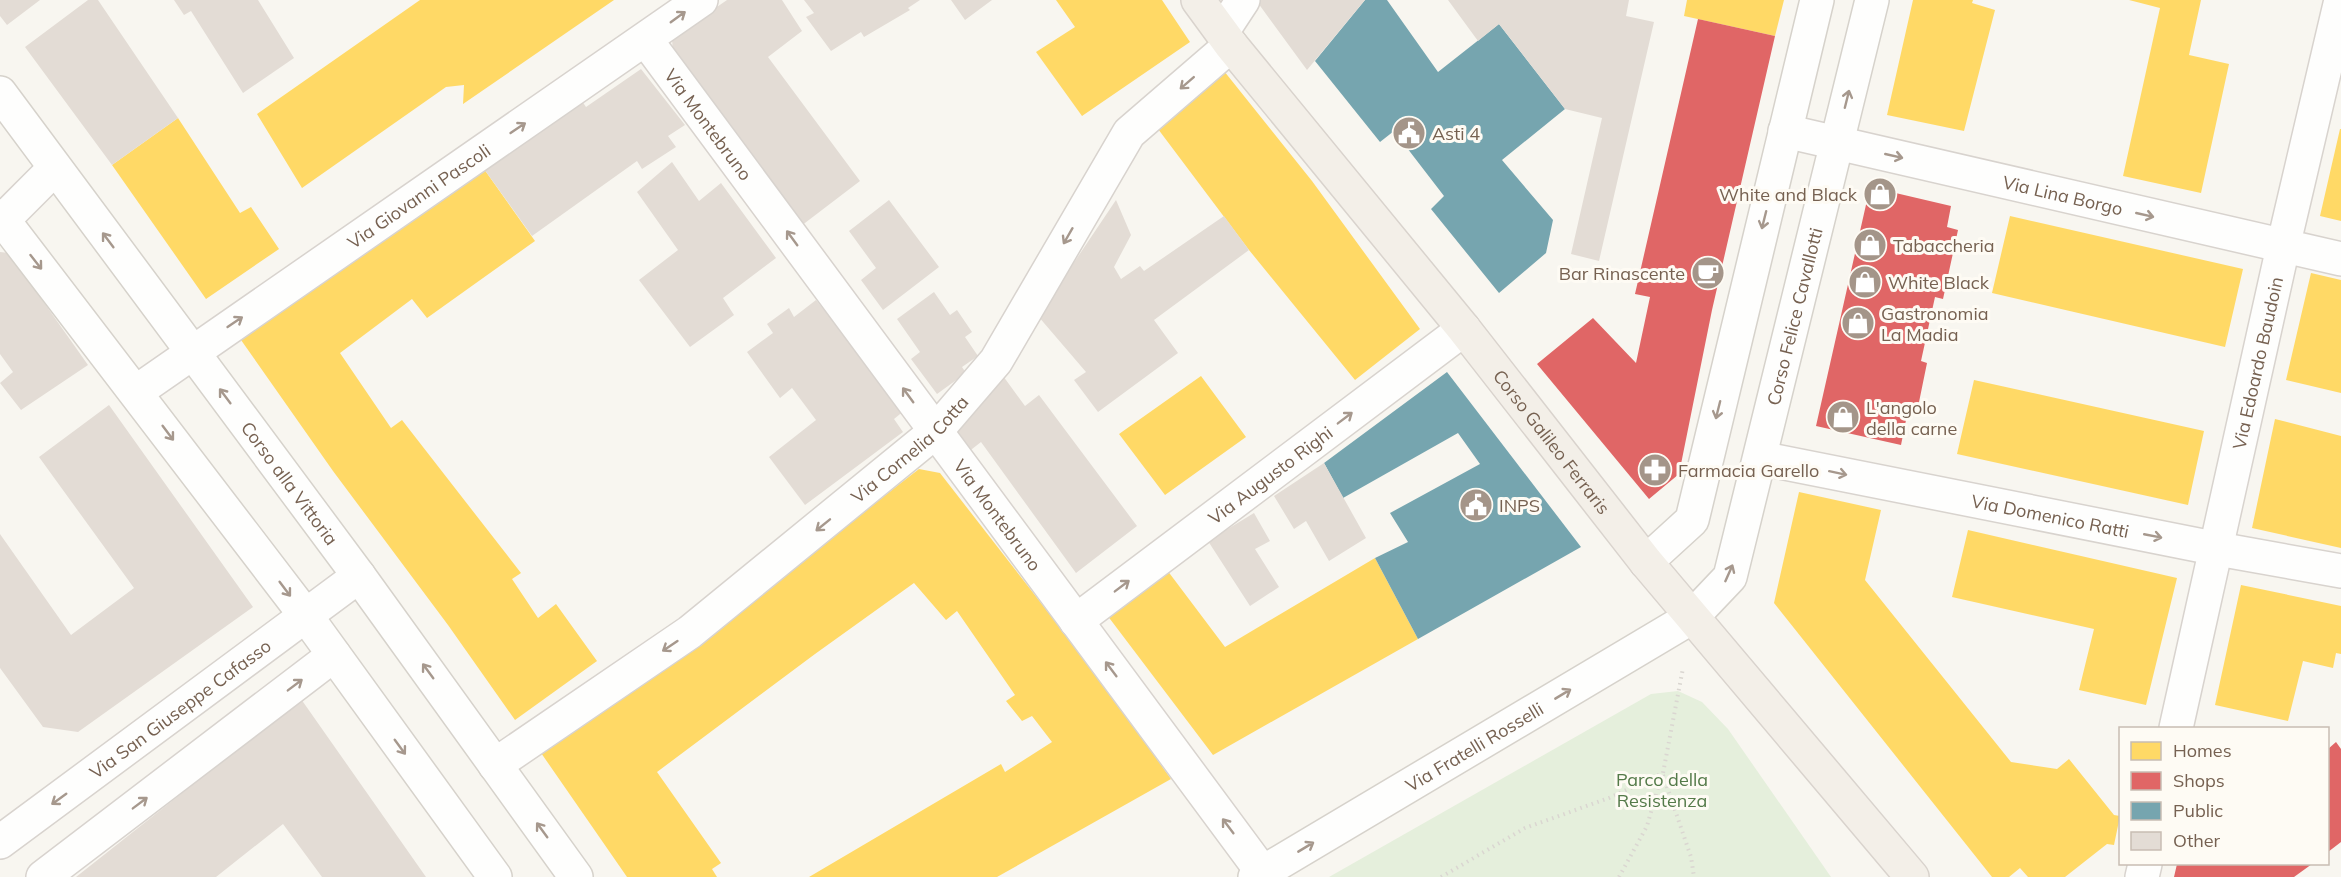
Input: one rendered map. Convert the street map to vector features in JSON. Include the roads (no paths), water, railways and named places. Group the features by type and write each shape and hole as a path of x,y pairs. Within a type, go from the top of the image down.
{"main road":[{"name":"Corso Galileo Ferraris","path":"1198,0 1227,39 1464,329 1647,562 1912,877"}],"street":[{"name":"Via Giovanni Pascoli","path":"136,392 192,351 702,0"},
{"name":"Via Cornelia Cotta","path":"495,765 690,632 935,432 996,361 1129,133 1227,39 1243,0"},
{"path":"1647,562 1692,520 1816,0"},
{"name":"Corso Felice Cavallotti","path":"1692,617 1730,577 1872,0"},
{"name":"Via Edoardo Baudoin","path":"2176,727 2283,247 2341,0"},
{"name":"Via Montebruno","path":"646,40 1076,621 1259,875"},
{"name":"Corso alla Vittoria","path":"0,93 359,576 576,877"},
{"name":"Via Lina Borgo","path":"1785,131 2341,259"},
{"path":"56,168 1,220 136,392 306,616 495,877"},
{"name":"Via Augusto Righi","path":"1076,621 1464,329"},
{"name":"Via Domenico Ratti","path":"1760,458 2217,549 2341,571"},
{"name":"Via San Giuseppe Cafasso","path":"0,842 359,576"},
{"name":"Via Fratelli Rosselli","path":"1259,875 1692,617"},
{"path":"43,877 334,656"}],"place":[{"name":"Asti 4","path":"1409,133"},
{"name":"White and Black","path":"1880,194"},
{"name":"Tabaccheria","path":"1870,245"},
{"name":"Bar Rinascente","path":"1708,273"},
{"name":"White Black","path":"1865,282"},
{"name":"Gastronomia La Madia","path":"1858,323"},
{"name":"L'angolo della carne","path":"1843,417"},
{"name":"Farmacia Garello","path":"1655,470"},
{"name":"INPS","path":"1476,505"}],"park label":[{"name":"Parco della Resistenza","path":"1662,789"}]}
